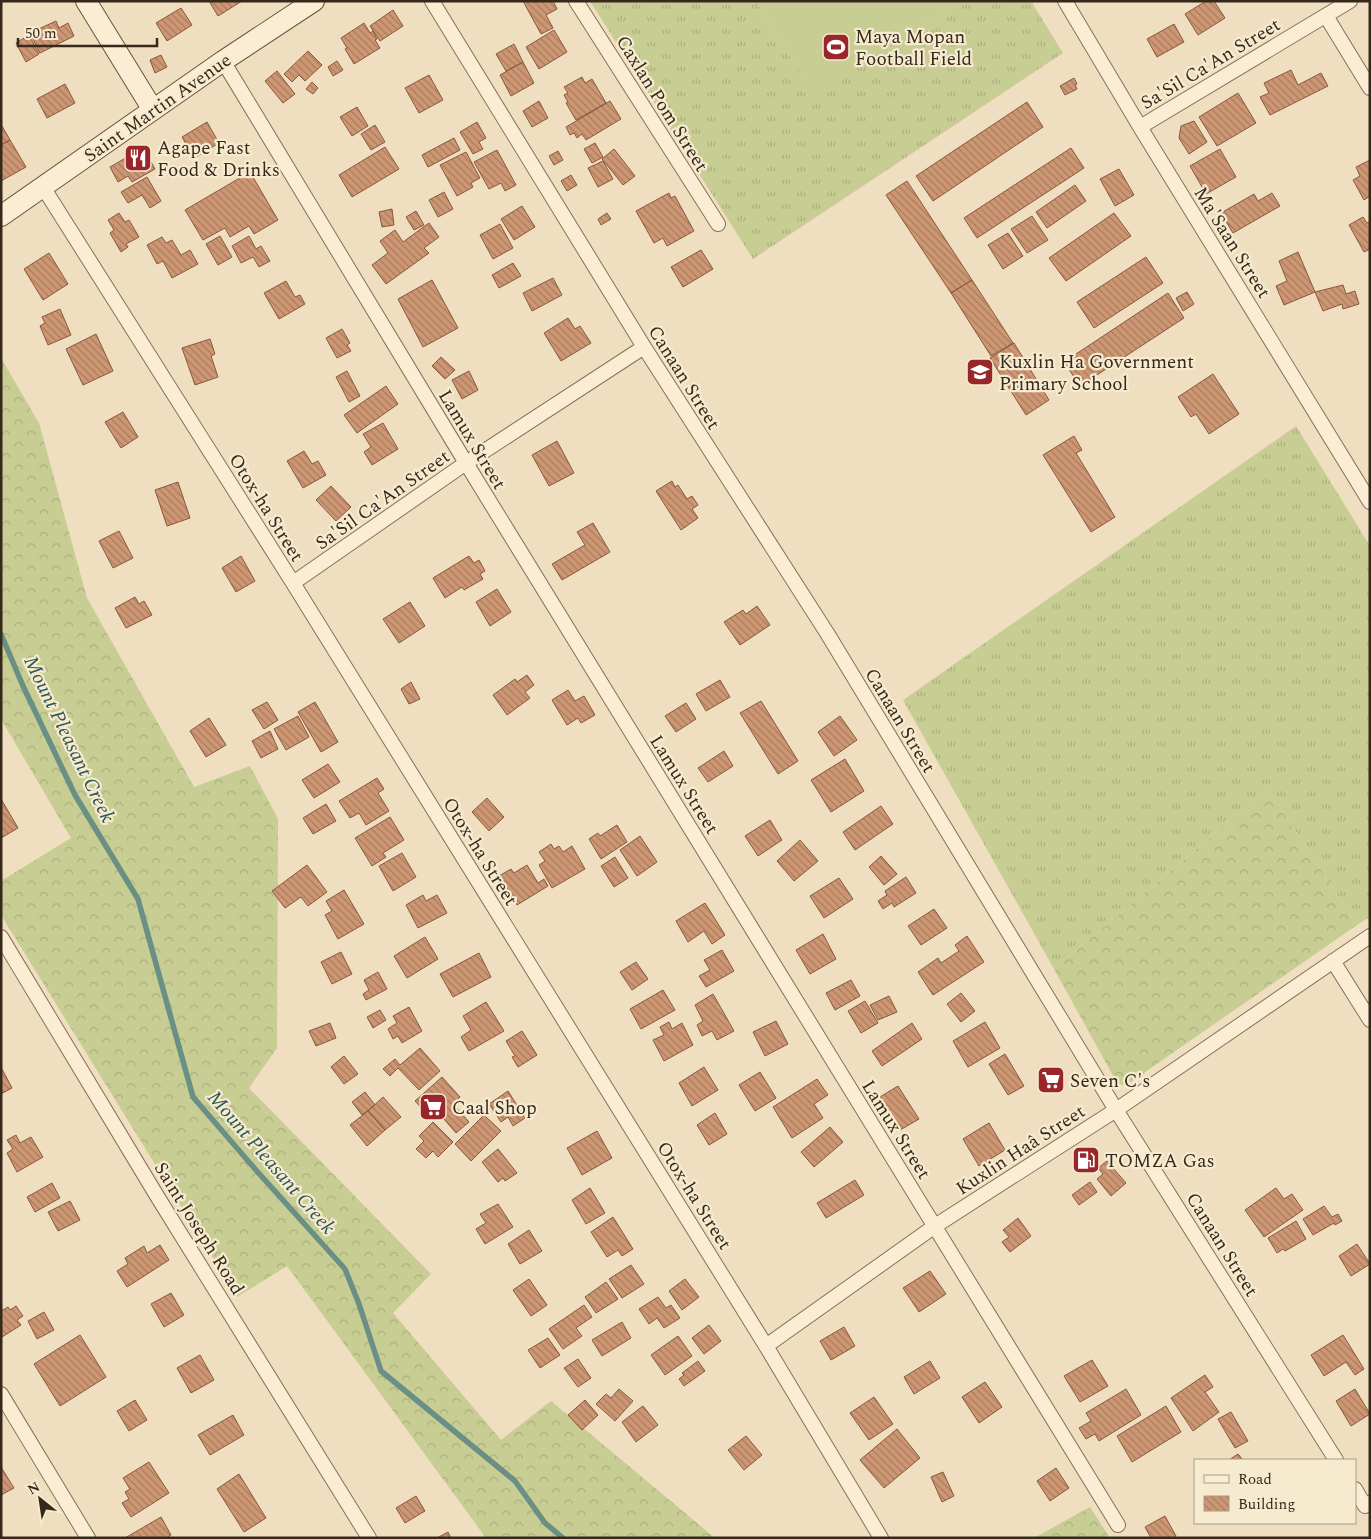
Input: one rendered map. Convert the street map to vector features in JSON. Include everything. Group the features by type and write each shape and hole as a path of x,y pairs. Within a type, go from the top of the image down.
{"street":[{"path":"86,1 153,110"},
{"name":"Saint Martin Avenue","path":"1,216 224,61 314,1"},
{"name":"Canaan Street","path":"432,1 644,347 827,633 1116,1110 1335,1459"},
{"name":"Caxlan Pom Street","path":"576,1 718,224"},
{"name":"Ma'Saan Street","path":"1065,1 1370,502"},
{"name":"Sa'Sil Ca'An Street","path":"1140,127 1350,1"},
{"path":"1326,16 1370,88"},
{"name":"Lamux Street","path":"224,61 466,463 1118,1525"},
{"name":"Otox-ha Street","path":"43,187 293,584 766,1346 881,1538"},
{"name":"Sa'Sil Ca'An Street","path":"293,584 466,463 644,347"},
{"name":"Kuxlin Haâ Street","path":"766,1346 935,1226 1116,1110 1370,936"},
{"name":"Saint Joseph Road","path":"1,937 157,1196 369,1538"},
{"path":"1333,961 1370,1020"},
{"path":"1,1394 88,1538"},
{"path":"1356,1492 1365,1506 1370,1503"}],"green space":[{"path":"590,1 756,1 813,93 962,1 1031,1 1063,53 753,259"},
{"name":"Maya Mopan Football Field","path":"756,1 962,1 813,94"},
{"path":"1,358 39,423 87,598 194,787 250,766 278,819 277,1048 249,1088 431,1274 393,1313 501,1440 551,1401 715,1538 486,1538 287,1266 237,1297 1,915 1,881 71,838 1,719"},
{"path":"1296,426 1370,546 1370,917 1357,925 1268,789 1054,969 903,700"},
{"path":"1268,789 1357,925 1125,1086 1117,1083 1054,969"},
{"path":"1090,1507 1110,1538 1034,1538"}],"building":[{"path":"209,1 242,1 218,16"},
{"path":"523,1 553,1 557,9 546,15 553,28 541,34"},
{"path":"1206,1 1214,1 1225,18 1198,35 1185,14"},
{"path":"181,8 192,25 167,41 156,23"},
{"path":"393,10 403,26 380,41 370,26"},
{"path":"56,21 59,28 68,23 74,36 40,53 30,33"},
{"path":"364,23 370,33 373,31 377,39 375,40 380,48 354,64 341,38"},
{"path":"1174,24 1184,42 1157,57 1147,39"},
{"path":"554,30 567,52 539,69 526,47"},
{"path":"29,35 39,54 26,62 16,43"},
{"path":"514,44 523,62 506,71 496,54"},
{"path":"308,51 322,65 305,81 299,75 292,82 284,74"},
{"path":"161,55 167,67 155,73 150,60"},
{"path":"337,61 343,70 333,76 328,67"},
{"path":"523,62 534,83 511,96 500,75"},
{"path":"1291,70 1298,85 1321,73 1328,86 1270,115 1260,97 1269,93 1264,83"},
{"path":"277,71 295,94 283,103 265,81"},
{"path":"429,75 443,100 419,113 405,88"},
{"path":"582,77 585,83 592,79 606,103 576,120 566,103 568,102 564,95 568,93 564,87"},
{"path":"1074,78 1077,89 1065,95 1060,86"},
{"path":"312,82 318,88 313,94 306,89"},
{"path":"65,84 75,103 47,118 37,99"},
{"path":"1238,93 1256,123 1217,146 1199,117"},
{"path":"539,101 548,118 532,127 523,111"},
{"path":"610,101 621,119 586,140 582,134 577,138 574,133 570,135 566,127"},
{"path":"1027,102 1043,127 933,201 916,176"},
{"path":"357,107 368,126 352,136 340,117"},
{"path":"1194,121 1207,142 1189,154 1179,138 1181,126"},
{"path":"207,122 219,143 194,158 182,137"},
{"path":"477,122 486,138 479,142 483,149 473,154 460,132"},
{"path":"375,125 385,142 371,150 361,134"},
{"path":"1,126 10,140 1,145"},
{"path":"454,138 460,150 428,167 422,155"},
{"path":"10,140 26,167 1,181 1,145"},
{"path":"595,143 603,157 592,163 584,149"},
{"path":"385,147 399,169 352,197 339,175"},
{"name":"Agape Fast Food & Drinks","path":"143,148 155,169 132,182 128,176 118,182 110,167"},
{"path":"1071,148 1084,168 977,238 964,218"},
{"path":"614,149 635,176 623,185 602,159"},
{"path":"1220,149 1236,177 1206,194 1190,166"},
{"path":"497,150 516,185 505,191 501,183 489,189 474,162"},
{"path":"558,151 563,160 554,165 549,156"},
{"path":"466,152 480,178 471,183 473,187 457,196 440,165"},
{"path":"1370,160 1370,196 1364,200 1353,180 1360,176 1356,167"},
{"path":"603,161 613,179 598,187 588,168"},
{"path":"1119,169 1134,195 1115,206 1100,179"},
{"path":"250,172 278,220 254,234 249,226 230,237 225,228 203,240 185,210"},
{"path":"571,175 577,185 567,191 561,181"},
{"path":"147,177 161,201 150,208 142,195 128,203 121,192"},
{"path":"907,181 972,280 951,293 886,195"},
{"path":"1075,185 1086,201 1047,228 1036,212"},
{"path":"444,192 453,209 438,217 429,200"},
{"path":"669,193 671,198 675,196 694,231 667,246 663,238 654,243 636,211"},
{"path":"1272,193 1280,206 1233,233 1221,213 1254,194 1258,201"},
{"path":"522,206 535,227 514,240 501,219"},
{"path":"392,209 394,225 382,227 379,212"},
{"path":"416,211 424,225 414,230 406,217"},
{"path":"119,213 125,222 129,220 139,237 126,244 128,247 121,252 110,233 114,230 108,220"},
{"path":"607,213 611,219 601,225 598,219"},
{"path":"1114,213 1131,236 1066,281 1049,258"},
{"path":"1032,216 1048,240 1027,253 1011,229"},
{"path":"1363,217 1367,223 1370,222 1370,249 1364,252 1349,225"},
{"path":"429,223 439,237 424,248 429,253 386,284 372,265 388,253 380,241 395,230 403,242"},
{"path":"500,224 513,248 493,259 480,235"},
{"path":"1008,233 1023,256 1003,269 988,245"},
{"path":"220,236 232,257 218,265 206,244"},
{"path":"249,236 256,249 261,246 270,261 259,267 253,257 241,263 232,246"},
{"path":"162,237 166,243 172,240 181,255 190,250 198,264 172,278 163,261 157,264 147,245"},
{"path":"701,250 713,269 683,287 671,267"},
{"path":"1298,252 1315,292 1284,305 1276,286 1287,281 1279,261"},
{"path":"49,253 68,284 43,300 24,269"},
{"path":"1146,257 1163,283 1094,328 1077,302"},
{"path":"513,263 521,276 499,288 492,275"},
{"path":"553,278 562,295 532,311 523,293"},
{"path":"432,280 458,328 423,347 398,299"},
{"path":"972,280 1013,343 991,356 951,293"},
{"path":"286,281 295,297 300,295 305,304 279,319 264,293"},
{"path":"1343,285 1346,294 1355,291 1359,304 1343,309 1342,304 1323,311 1315,292"},
{"path":"1187,292 1194,304 1183,311 1176,298"},
{"path":"1168,293 1184,318 1080,386 1064,362"},
{"path":"60,309 71,335 48,345 40,326 45,323 42,317"},
{"path":"568,318 575,329 580,326 591,343 561,361 544,333"},
{"path":"342,329 350,343 347,345 351,351 337,358 326,338"},
{"path":"96,334 113,371 83,385 66,349"},
{"path":"210,339 215,354 211,356 218,377 195,385 182,348"},
{"path":"1014,343 1049,400 1026,415 990,358"},
{"path":"441,357 455,370 445,379 432,366"},
{"path":"347,371 360,396 349,402 336,377"},
{"path":"469,371 478,390 462,399 452,380"},
{"path":"1213,374 1239,414 1209,434 1196,414 1191,417 1178,397"},
{"path":"386,386 398,404 357,433 344,415"},
{"path":"123,412 138,437 121,448 105,422"},
{"path":"383,423 398,449 372,465 364,452 371,447 363,434"},
{"path":"1074,436 1082,450 1076,453 1115,517 1091,532 1043,455"},
{"path":"557,441 574,473 549,486 532,455"},
{"path":"304,451 312,464 318,461 326,475 303,488 287,461"},
{"path":"672,481 675,487 678,485 687,499 692,496 698,505 692,509 698,518 681,530 656,491"},
{"path":"178,482 190,518 167,526 155,490"},
{"path":"331,486 351,507 336,521 316,500"},
{"path":"593,523 610,552 562,580 552,564 585,545 577,532"},
{"path":"119,531 133,558 113,568 99,541"},
{"path":"241,556 255,581 236,592 222,568"},
{"path":"469,556 474,563 479,560 485,571 480,574 483,579 464,590 462,587 445,598 433,578"},
{"path":"497,589 511,612 490,626 476,602"},
{"path":"135,597 139,604 144,601 152,615 126,628 115,608"},
{"path":"410,602 425,626 399,643 383,619"},
{"path":"757,606 770,625 740,645 724,622 743,610 746,614"},
{"path":"527,675 534,685 525,692 530,698 507,715 493,695 515,679 517,682"},
{"path":"720,680 730,697 706,711 696,694"},
{"path":"411,682 420,699 409,704 401,689"},
{"path":"568,690 575,701 584,696 595,715 581,723 578,718 567,725 552,700"},
{"path":"761,701 798,761 778,774 740,713"},
{"path":"267,702 278,720 264,729 252,710"},
{"path":"315,702 338,742 321,752 298,712"},
{"path":"686,703 696,719 676,732 665,716"},
{"path":"298,716 309,737 286,750 274,729"},
{"path":"840,716 857,740 834,756 818,732"},
{"path":"209,718 226,745 206,757 190,731"},
{"path":"270,731 278,749 261,758 252,741"},
{"path":"724,751 733,766 708,782 698,768"},
{"path":"845,759 864,791 831,812 811,780"},
{"path":"328,764 340,782 314,798 302,780"},
{"path":"377,778 384,789 378,793 389,811 366,825 359,813 350,818 339,801"},
{"path":"487,798 504,817 489,831 472,812"},
{"path":"1,799 18,828 1,838"},
{"path":"326,804 336,821 313,834 303,818"},
{"path":"881,806 893,824 855,850 843,832"},
{"path":"390,817 404,840 383,853 386,857 372,866 355,838"},
{"path":"770,820 782,840 758,856 745,836"},
{"path":"617,825 627,842 601,859 589,839 598,833 600,836"},
{"path":"640,836 657,862 637,876 620,850"},
{"path":"800,840 818,861 794,881 777,861"},
{"path":"551,844 554,849 559,846 563,852 572,846 585,869 552,888 539,865 545,861 539,852"},
{"path":"402,853 416,877 393,891 379,866"},
{"path":"881,856 897,874 884,885 869,867"},
{"path":"615,857 628,878 614,887 601,866"},
{"path":"307,865 327,892 308,906 301,897 285,908 272,891"},
{"path":"527,865 538,883 544,879 548,886 517,905 499,876 511,869 514,873"},
{"path":"906,877 916,893 894,907 892,903 883,909 878,901 887,895 885,891"},
{"path":"839,878 853,899 824,918 810,896"},
{"path":"344,890 364,924 338,939 325,915 332,911 326,901"},
{"path":"423,895 426,901 437,895 447,913 418,928 406,905"},
{"path":"705,903 725,935 712,944 704,931 688,942 676,921"},
{"path":"934,909 947,928 921,945 908,926"},
{"path":"823,934 836,959 810,974 796,950"},
{"path":"967,936 984,962 933,995 918,972 938,958 941,963 959,951 955,945"},
{"path":"425,937 438,959 407,978 394,956"},
{"path":"722,950 734,971 706,987 699,976 710,970 704,960"},
{"path":"341,952 352,974 332,984 321,962"},
{"path":"479,953 491,977 453,997 440,974"},
{"path":"636,962 648,979 632,990 620,972"},
{"path":"378,972 387,989 366,1000 363,994 369,990 364,980"},
{"path":"851,980 860,996 835,1010 826,993"},
{"path":"663,990 675,1010 641,1029 630,1009"},
{"path":"961,993 975,1011 961,1022 947,1004"},
{"path":"713,994 734,1031 717,1040 712,1031 702,1036 697,1025 703,1021 695,1005"},
{"path":"889,996 897,1012 878,1020 870,1005"},
{"path":"865,1001 878,1023 861,1033 848,1011"},
{"path":"486,1002 504,1031 469,1051 461,1037 471,1030 463,1016"},
{"path":"409,1007 422,1031 402,1043 398,1036 393,1039 388,1029 397,1023 393,1016"},
{"path":"380,1010 386,1020 373,1028 367,1017"},
{"path":"776,1021 788,1044 765,1056 753,1032"},
{"path":"669,1022 672,1029 682,1023 693,1045 664,1061 653,1040 664,1035 660,1027"},
{"path":"985,1022 1000,1048 968,1067 953,1041"},
{"path":"330,1023 336,1038 316,1046 309,1031"},
{"path":"912,1023 922,1039 882,1066 872,1051"},
{"path":"522,1031 537,1055 518,1067 512,1057 515,1056 506,1041"},
{"path":"420,1048 440,1071 419,1090 398,1068 390,1076 383,1069 395,1059 400,1065"},
{"path":"1005,1054 1024,1086 1008,1095 989,1064"},
{"path":"344,1056 358,1074 344,1084 331,1067"},
{"path":"704,1067 718,1090 692,1106 679,1083"},
{"path":"1,1069 12,1088 1,1094"},
{"path":"760,1072 776,1098 755,1111 739,1085"},
{"path":"442,1077 460,1097 453,1104 469,1122 456,1133 437,1111 430,1117 415,1101"},
{"path":"817,1079 828,1095 814,1104 823,1118 792,1138 773,1107"},
{"path":"898,1086 919,1119 900,1130 880,1097"},
{"path":"508,1091 525,1118 513,1126 508,1117 501,1122 489,1104"},
{"path":"365,1092 375,1105 362,1115 352,1102"},
{"path":"383,1097 401,1117 385,1130 368,1111"},
{"path":"368,1111 385,1130 367,1146 350,1125"},
{"path":"715,1113 727,1134 709,1145 697,1125"},
{"path":"484,1115 501,1131 471,1161 455,1144"},
{"path":"433,1122 453,1142 438,1157 433,1151 426,1158 416,1149 424,1141 419,1136"},
{"path":"989,1123 1005,1150 979,1166 963,1139"},
{"path":"830,1127 843,1142 814,1167 801,1152"},
{"path":"597,1131 612,1158 582,1175 567,1148"},
{"path":"16,1135 20,1143 31,1137 43,1157 17,1172 7,1153 13,1149 7,1140"},
{"path":"498,1149 517,1173 505,1181 503,1178 498,1182 482,1162"},
{"path":"1107,1161 1126,1183 1111,1196 1097,1179 1103,1174 1098,1168"},
{"path":"855,1180 864,1195 826,1218 817,1203"},
{"path":"1090,1182 1097,1192 1079,1205 1072,1195"},
{"path":"52,1183 60,1198 35,1212 27,1197"},
{"path":"590,1188 605,1213 586,1224 572,1200"},
{"path":"1276,1188 1284,1199 1292,1194 1303,1210 1264,1237 1245,1210"},
{"path":"70,1201 80,1220 58,1231 48,1212"},
{"path":"498,1204 513,1227 485,1244 476,1229 486,1223 480,1214"},
{"path":"1324,1206 1332,1217 1338,1214 1342,1221 1335,1225 1334,1223 1313,1235 1303,1219"},
{"path":"613,1217 633,1249 622,1256 618,1250 607,1257 591,1232"},
{"path":"1018,1218 1031,1236 1010,1252 1002,1242 1009,1237 1003,1230"},
{"path":"1296,1221 1306,1239 1285,1251 1283,1249 1277,1253 1268,1238"},
{"path":"529,1230 542,1251 520,1264 508,1244"},
{"path":"1357,1244 1370,1264 1351,1276 1339,1256"},
{"path":"160,1245 169,1260 127,1287 117,1271 128,1264 125,1258 144,1246 147,1253"},
{"path":"631,1265 644,1284 622,1298 609,1279"},
{"path":"930,1271 946,1294 919,1312 903,1288"},
{"path":"529,1279 547,1305 531,1316 513,1290"},
{"path":"685,1279 699,1297 682,1310 669,1291"},
{"path":"606,1282 618,1299 596,1313 585,1297"},
{"path":"171,1293 184,1315 164,1327 151,1304"},
{"path":"658,1297 666,1308 671,1305 680,1318 664,1328 657,1318 649,1324 639,1309"},
{"path":"584,1305 592,1317 576,1328 582,1336 563,1349 549,1329"},
{"path":"16,1306 23,1316 17,1320 21,1325 2,1337 1,1311 8,1307 10,1310"},
{"path":"44,1312 54,1330 37,1339 28,1321"},
{"path":"622,1322 631,1338 602,1356 592,1340"},
{"path":"709,1325 721,1341 704,1354 692,1338"},
{"path":"844,1327 855,1346 831,1360 820,1341"},
{"path":"80,1335 106,1377 60,1406 34,1364"},
{"path":"1343,1335 1364,1369 1355,1375 1346,1362 1324,1376 1311,1355"},
{"path":"678,1336 692,1356 665,1375 651,1355"},
{"path":"548,1338 560,1355 540,1368 528,1350"},
{"path":"200,1355 214,1380 191,1393 177,1368"},
{"path":"578,1359 591,1378 578,1387 564,1368"},
{"path":"1092,1360 1108,1386 1080,1402 1064,1376"},
{"path":"698,1361 705,1371 684,1386 679,1379 684,1375 682,1373"},
{"path":"930,1361 940,1378 914,1394 904,1377"},
{"path":"1205,1375 1213,1387 1205,1392 1219,1412 1193,1431 1171,1398"},
{"path":"985,1382 1002,1407 979,1423 962,1397"},
{"path":"619,1389 633,1401 615,1421 596,1404 606,1394 611,1398"},
{"path":"1126,1389 1141,1415 1099,1441 1095,1434 1086,1439 1079,1428 1091,1421 1086,1413"},
{"path":"1355,1389 1370,1414 1351,1426 1336,1401"},
{"path":"874,1397 893,1424 869,1440 850,1413"},
{"path":"135,1400 147,1420 129,1431 117,1411"},
{"path":"585,1400 598,1415 582,1430 568,1415"},
{"path":"643,1406 658,1425 636,1442 622,1422"},
{"path":"1166,1406 1181,1432 1132,1462 1117,1436"},
{"path":"1231,1412 1248,1441 1235,1448 1218,1419"},
{"path":"233,1415 244,1435 210,1455 198,1435"},
{"path":"897,1429 920,1458 884,1488 860,1460"},
{"path":"746,1436 762,1455 744,1470 728,1450"},
{"path":"1238,1454 1242,1459 1230,1459"},
{"path":"149,1462 169,1493 131,1517 122,1503 129,1499 125,1492 130,1489 123,1478"},
{"path":"1,1467 14,1488 1,1495"},
{"path":"1056,1468 1069,1488 1050,1501 1037,1481"},
{"path":"943,1472 954,1496 942,1502 931,1477"},
{"path":"239,1474 266,1518 244,1532 217,1489"},
{"path":"416,1496 425,1511 405,1523 396,1508"},
{"path":"1165,1516 1176,1536 1173,1538 1151,1538 1145,1527"},
{"path":"161,1517 171,1535 166,1538 125,1538"},
{"path":"448,1532 451,1538 437,1538"}],"waterway":[{"name":"Mount Pleasant Creek","path":"1,634 23,686 75,795 138,899 193,1097 345,1269 359,1304 381,1371 515,1481 545,1523 563,1538"}],"place":[{"name":"Maya Mopan Football Field","path":"836,47"},
{"name":"Agape Fast Food & Drinks","path":"138,158"},
{"name":"Kuxlin Ha Government Primary School","path":"980,372"},
{"name":"Seven C's","path":"1051,1080"},
{"name":"Caal Shop","path":"433,1107"},
{"name":"TOMZA Gas","path":"1086,1160"}]}
